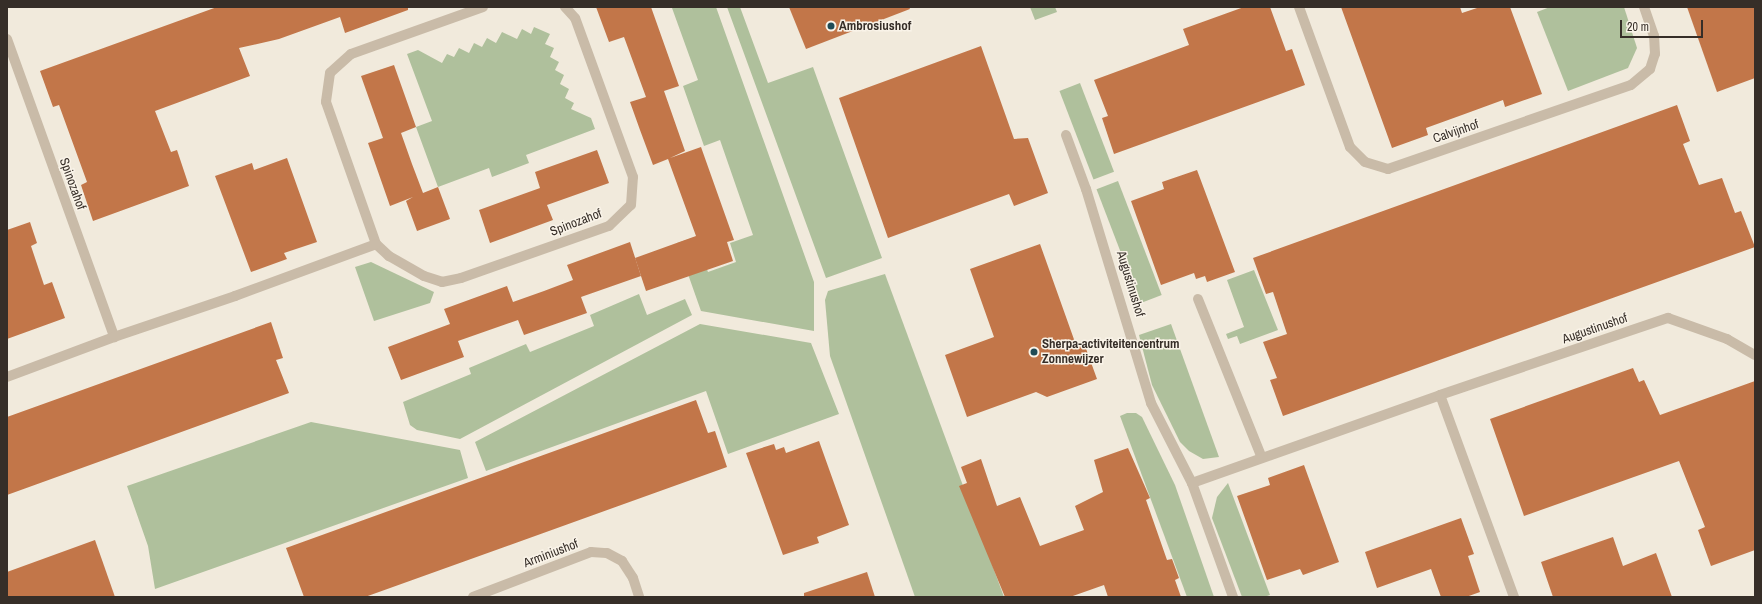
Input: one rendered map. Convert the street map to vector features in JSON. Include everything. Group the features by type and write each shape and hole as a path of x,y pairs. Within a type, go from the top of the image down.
{"street":[{"name":"Spinozahof","path":"484,7 351,54 330,73 326,102 376,244 389,256 418,273 442,282 461,278 609,226 631,205 633,177 575,18 565,7"},
{"name":"Calvijnhof","path":"1299,7 1350,147 1365,162 1388,169 1631,85 1650,69 1655,54 1654,36 1644,7"},
{"name":"Spinozahof","path":"7,39 114,337"},
{"name":"Augustinushof","path":"1066,135 1091,204 1151,402 1192,483 1233,597"},
{"path":"7,378 114,337 235,296 376,244"},
{"path":"1198,298 1262,458"},
{"name":"Augustinushof","path":"1192,483 1440,395 1668,318 1726,339 1755,355"},
{"path":"1440,395 1514,597"},
{"name":"Arminiushof","path":"473,597 592,552 607,553 622,561 633,578 640,597"}],"green space":[{"path":"662,7 716,7 814,282 814,331 701,311 677,243 695,237 708,272 736,262 730,243 753,235 720,140 704,146 683,86 698,80 672,8"},
{"path":"727,7 740,7 768,83 813,67 882,258 826,278"},
{"path":"1030,7 1055,7 1057,12 1035,20"},
{"path":"1550,7 1624,7 1637,48 1628,68 1568,91 1537,12"},
{"path":"534,27 550,34 545,44 554,48 550,57 559,62 555,70 564,75 560,84 569,89 565,98 574,103 571,109 591,118 595,129 526,155 529,163 492,177 489,168 438,187 416,127 432,121 407,54 418,50 442,63 447,54 454,57 459,48 469,53 474,43 482,47 487,38 496,43 502,32 517,39 522,29 531,34"},
{"path":"1080,83 1114,172 1094,180 1059,91"},
{"path":"1118,181 1162,295 1140,303 1097,189"},
{"path":"371,262 434,292 430,303 374,321 355,267"},
{"path":"1254,270 1278,330 1240,344 1237,336 1228,339 1226,334 1244,327 1227,280"},
{"path":"885,274 1004,597 915,597 830,356 825,300 828,291"},
{"path":"639,294 647,315 685,299 692,315 460,439 417,430 410,425 403,402 471,374 469,368 526,344 530,352 594,326 590,315"},
{"path":"700,324 811,343 839,414 728,454 706,391 486,471 475,442"},
{"path":"1171,324 1219,457 1203,459 1189,451 1180,442 1152,385 1139,335"},
{"path":"1127,413 1136,413 1142,417 1175,485 1214,597 1187,597 1120,416"},
{"path":"311,422 460,450 468,478 155,589 148,546 127,486"},
{"path":"1228,483 1270,595 1264,597 1242,597 1212,518 1217,497"}],"building":[{"path":"217,7 408,7 408,10 345,33 340,17 279,39 239,48 250,76 155,111 171,152 177,150 189,186 93,221 81,185 87,182 59,105 53,107 40,71"},
{"path":"596,7 651,7 679,86 664,91 685,151 670,158 701,147 734,240 727,242 733,261 646,291 635,258 696,236 668,159 653,165 640,130 630,102 646,97 624,37 609,42"},
{"name":"Ambrosiushof","path":"789,7 909,7 910,9 806,49"},
{"path":"1244,7 1270,7 1286,51 1292,49 1305,85 1114,154 1102,118 1108,116 1094,80 1189,45 1183,29"},
{"path":"1341,7 1460,7 1462,13 1480,7 1510,7 1542,94 1505,107 1503,100 1426,128 1428,135 1392,148"},
{"path":"1687,7 1755,7 1755,78 1717,92"},
{"path":"981,46 1014,139 1028,138 1048,193 1014,206 1009,194 888,238 839,98"},
{"path":"394,65 416,127 401,133 412,164 423,193 438,187 450,219 417,231 406,201 413,197 390,206 368,143 383,138 361,76"},
{"path":"1677,105 1690,141 1683,144 1699,185 1722,178 1735,213 1741,211 1755,247 1283,416 1270,380 1277,378 1263,342 1287,334 1273,292 1266,294 1253,258"},
{"path":"597,150 609,183 547,205 553,220 490,243 479,210 540,188 535,172"},
{"path":"287,158 317,242 284,253 287,259 251,272 215,176 252,163 254,170"},
{"path":"1197,170 1235,272 1207,282 1205,276 1196,279 1194,273 1161,285 1131,201 1164,189 1162,182"},
{"path":"30,222 37,243 31,246 44,285 52,282 65,318 7,339 7,230"},
{"path":"630,242 641,276 581,297 587,313 524,335 518,320 458,341 464,357 401,380 388,347 450,324 444,309 507,286 513,302 544,291 573,280 567,265"},
{"path":"1040,244 1076,345 1084,343 1097,379 1047,397 1036,392 967,417 945,355 994,337 970,269"},
{"path":"271,322 283,358 276,360 289,393 7,495 7,417"},
{"path":"1633,368 1639,382 1644,380 1660,415 1755,381 1755,550 1711,566 1698,530 1705,527 1679,461 1524,516 1490,419"},
{"path":"696,400 708,433 715,431 727,467 365,597 304,597 286,548"},
{"path":"819,441 849,525 817,537 819,543 783,555 746,453 774,444 776,450 784,447 786,453"},
{"path":"1128,448 1150,498 1146,500 1167,560 1172,559 1179,578 1175,580 1181,597 1108,597 1104,585 1070,597 1005,597 959,486 967,483 961,467 981,459 997,506 1020,497 1040,546 1084,530 1075,506 1103,492 1094,460"},
{"path":"1304,465 1339,562 1303,575 1300,569 1267,580 1237,496 1270,485 1268,478"},
{"path":"1461,518 1474,554 1468,556 1480,592 1466,597 1441,597 1431,569 1377,588 1365,552"},
{"path":"1613,537 1623,566 1656,553 1672,597 1553,597 1541,562"},
{"path":"95,540 115,597 7,597 7,572"},
{"path":"867,572 875,597 804,597 804,593"}],"place":[{"name":"Ambrosiushof","path":"831,26"},
{"name":"Sherpa-activiteitencentrum Zonnewijzer","path":"1034,352"}]}
